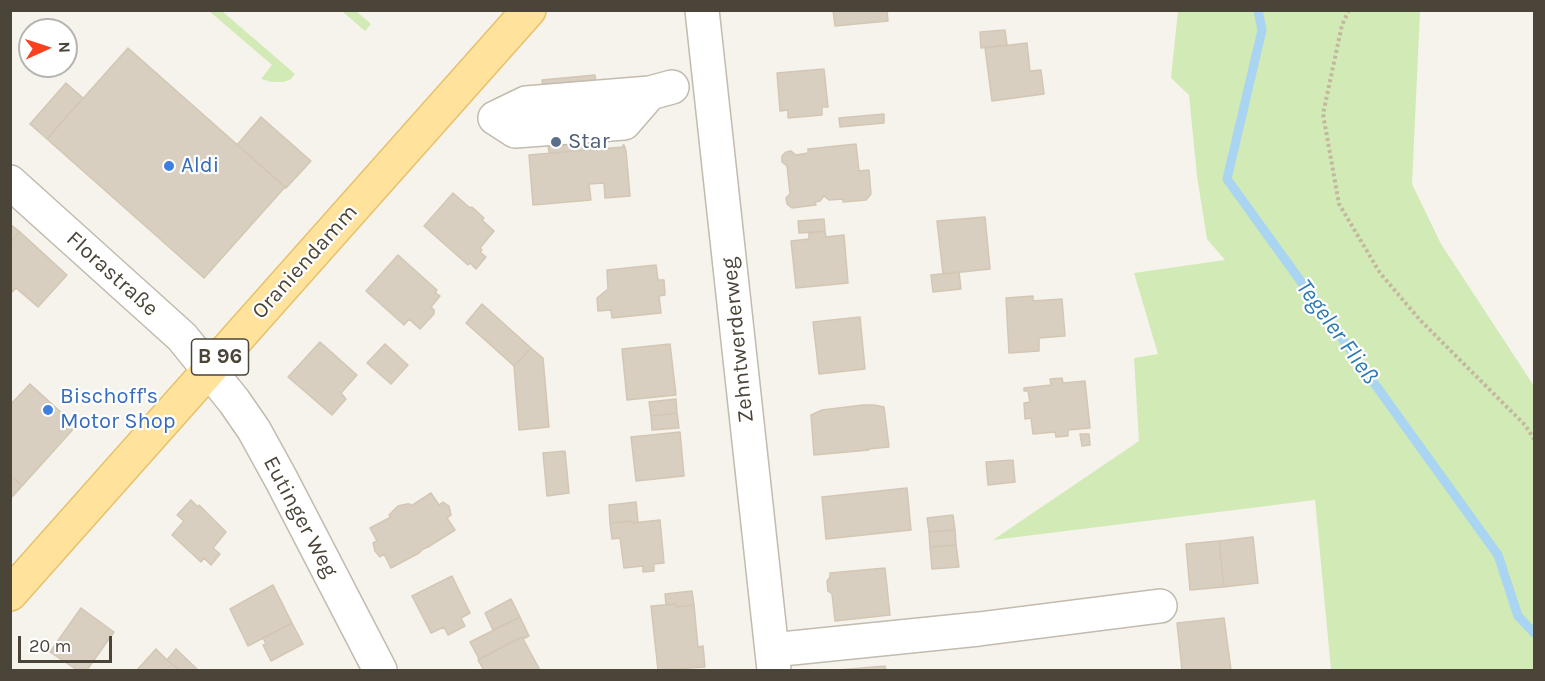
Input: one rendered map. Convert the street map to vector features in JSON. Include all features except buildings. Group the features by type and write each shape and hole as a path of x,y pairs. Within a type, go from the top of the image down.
{"main road":[{"name":"Oraniendamm","path":"10,594 529,10"}],"street":[{"name":"Zehntwerderweg","path":"702,10 773,660"},
{"name":"Florastraße","path":"10,182 182,337 209,370"},
{"name":"Eutinger Weg","path":"209,370 254,429 380,670"},
{"path":"773,660 979,629 1160,606"}],"path":[{"path":"1349,10 1342,25 1323,114 1338,204 1380,273 1420,320 1526,425 1534,439"}],"green space":[{"path":"209,11 222,11 295,74 290,80 283,82 261,79 272,65"},
{"path":"342,11 356,11 371,24 365,31"},
{"path":"1178,11 1420,11 1412,184 1441,244 1534,386 1534,670 1331,670 1315,500 993,540 1139,441 1134,358 1158,354 1134,273 1225,260 1207,239 1197,176 1189,95 1171,78"}],"waterway":[{"name":"Tegeler Fließ","path":"1258,10 1262,30 1227,179 1498,555 1518,616 1534,633"}],"place":[{"name":"Star","path":"556,142"},
{"name":"Aldi","path":"169,166"},
{"name":"Bischoff's Motor Shop","path":"48,410"}]}
